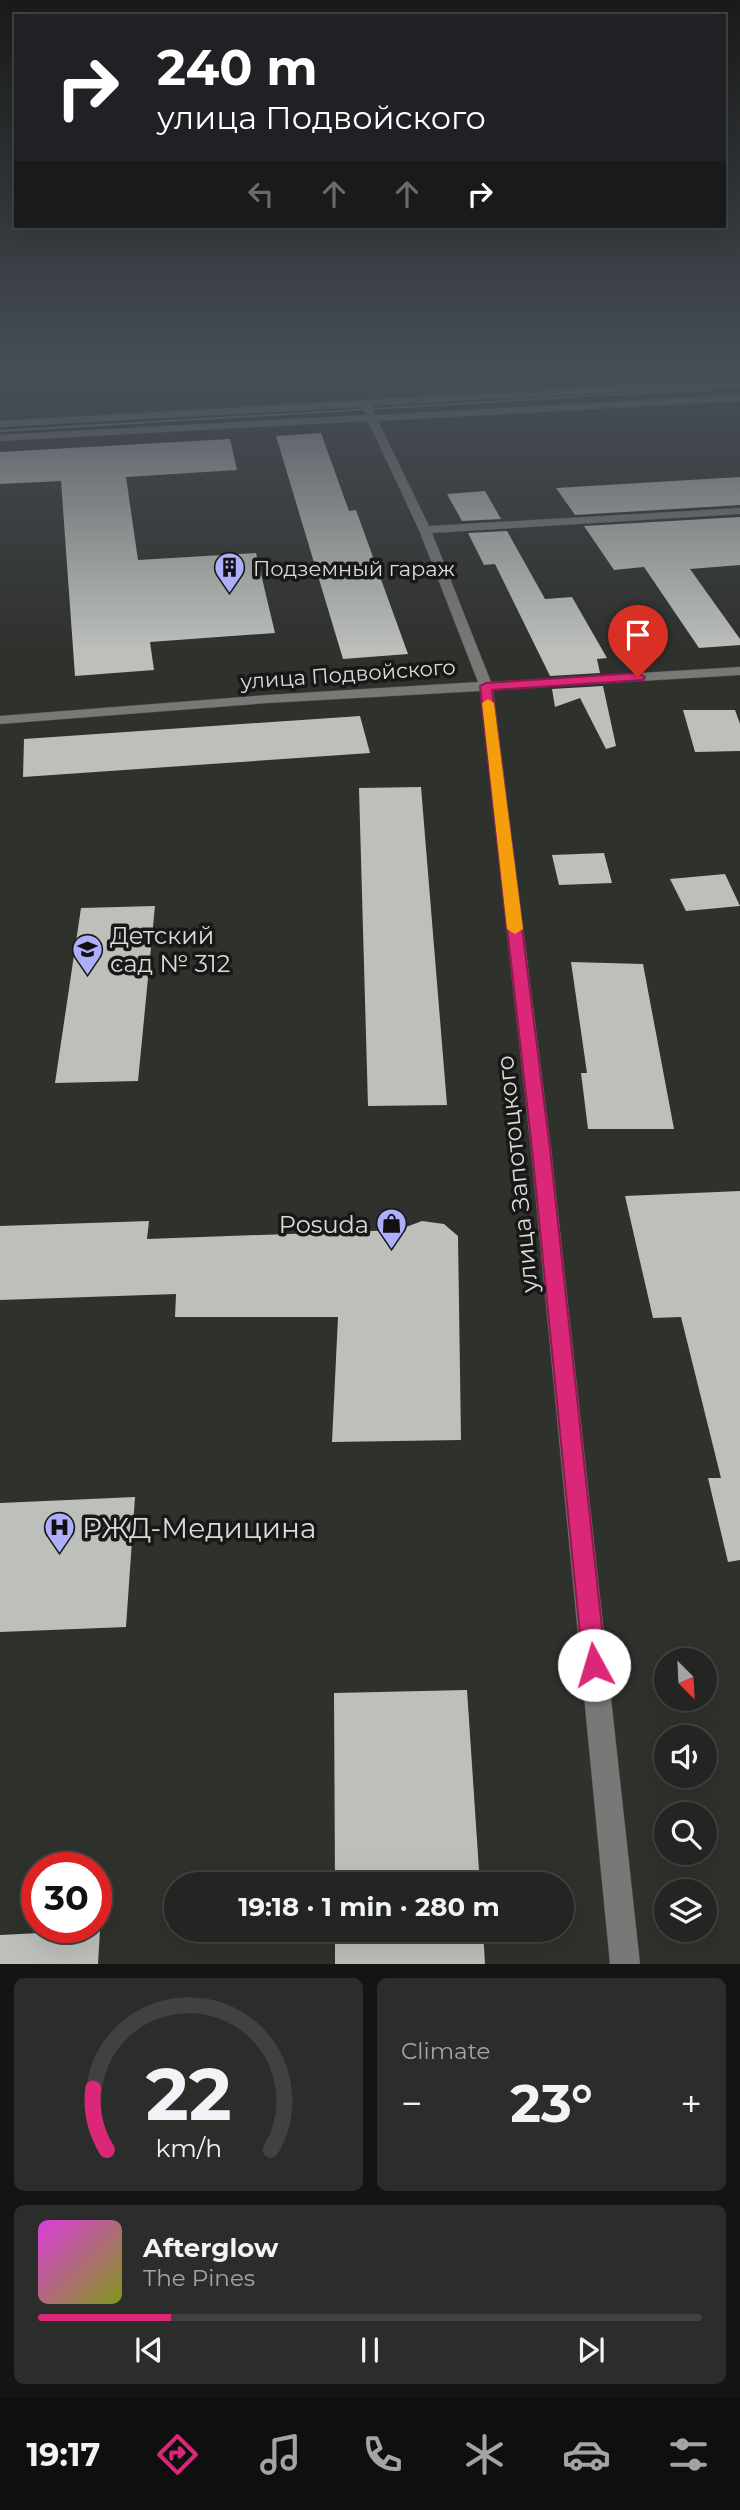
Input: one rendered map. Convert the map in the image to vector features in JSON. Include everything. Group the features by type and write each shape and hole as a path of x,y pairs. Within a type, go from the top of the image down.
{"street":[{"name":"улица Запотоцкого","path":"395,467 425,530 486,686 541,1149 625,1964"},
{"path":"425,530 740,511"},
{"name":"улица Подвойского","path":"0,720 740,671"}],"building":[{"path":"0,467 236,467 237,470 126,477 138,560 256,553 275,633 150,642 154,670 75,676 61,481 0,484"},
{"path":"285,467 333,467 349,511 356,510 408,654 343,659"},
{"path":"740,477 740,505 575,515 556,488"},
{"path":"485,491 501,519 462,521 447,494"},
{"path":"740,517 740,565 690,569 740,639 740,645 699,648 644,567 614,570 584,526"},
{"path":"507,531 545,599 572,597 607,658 597,659 600,673 550,676 495,564 484,565 468,533"},
{"path":"603,686 616,746 606,749 580,698 555,707 552,689"},
{"path":"683,710 735,710 740,724 740,751 695,752"},
{"path":"360,716 370,753 23,777 24,739"},
{"path":"421,787 447,1105 368,1106 359,788"},
{"path":"604,853 612,883 559,885 552,855"},
{"path":"725,874 740,906 686,911 670,879"},
{"path":"155,906 138,1081 55,1083 81,908"},
{"path":"571,962 643,964 674,1129 588,1129 581,1073 587,1073"},
{"path":"740,1191 740,1560 728,1562 708,1478 721,1478 681,1317 653,1318 625,1196"},
{"path":"149,1221 147,1239 398,1230 422,1221 444,1224 458,1236 461,1440 332,1442 338,1317 175,1317 176,1294 0,1300 0,1226"},
{"path":"135,1497 126,1627 0,1632 0,1503"},
{"path":"467,1690 479,1872 335,1872 334,1693"},
{"path":"21,1934 21,1943 99,1943 98,1964 0,1964 0,1935"},
{"path":"335,1942 484,1942 485,1964 335,1964"}],"slow traffic":[{"path":"488,703 515,929"}],"place":[{"name":"Подземный гараж","path":"230,595"},
{"name":"Детский сад № 312","path":"87,976"},
{"name":"Posuda","path":"392,1251"},
{"name":"РЖД-Медицина","path":"59,1555"}],"route":[{"path":"594,1665 541,1149 486,686 638,677"}]}
